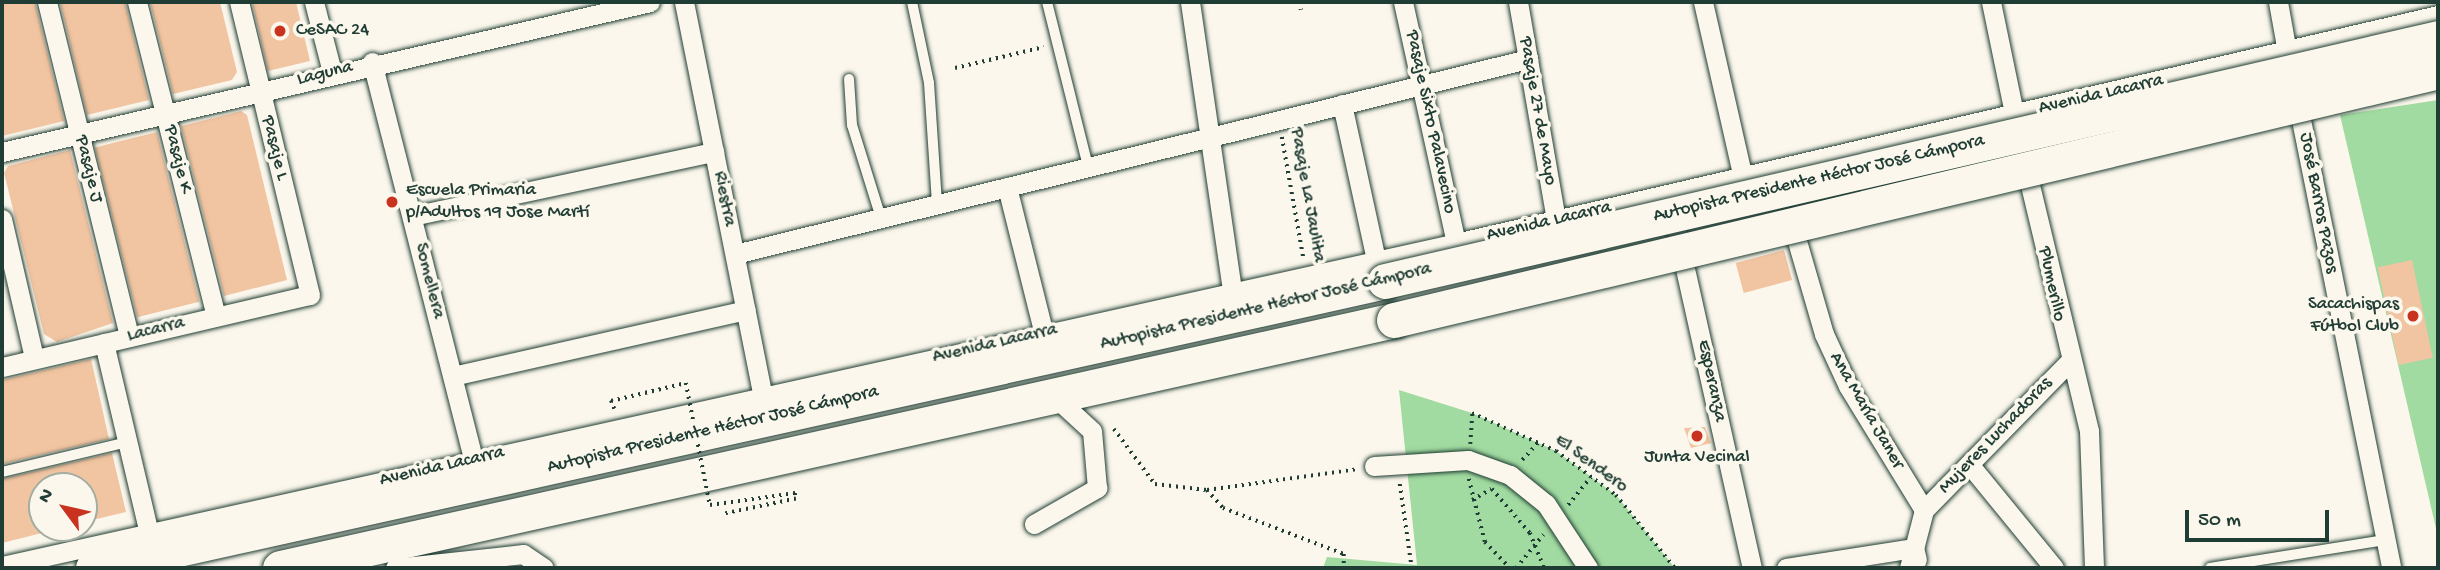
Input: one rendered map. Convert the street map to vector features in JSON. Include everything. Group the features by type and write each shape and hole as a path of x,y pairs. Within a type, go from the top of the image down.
{"highway":[{"name":"Autopista Presidente Héctor José Cámpora","path":"93,568 1381,270 2438,38"},
{"name":"Autopista Presidente Héctor José Cámpora","path":"280,568 1394,320 2438,71"}],"street":[{"name":"Pasaje J","path":"47,2 129,337"},
{"name":"Pasaje K","path":"138,2 216,316"},
{"name":"Pasaje L","path":"239,2 310,295"},
{"path":"314,2 332,72"},
{"name":"Laguna","path":"2,152 372,62 650,2"},
{"name":"Riestra","path":"684,2 763,396"},
{"path":"1190,2 1232,291"},
{"name":"Pasaje Sixto Palavecino","path":"1403,2 1425,84 1455,243"},
{"name":"Pasaje 27 de Mayo","path":"1518,2 1556,220"},
{"path":"1703,2 1743,178"},
{"name":"Plumerillo","path":"1991,2 2068,363 2089,431 2094,568"},
{"name":"José Barros Pazos","path":"2278,2 2390,568"},
{"name":"Avenida Lacarra","path":"2,566 1232,291 1306,276 1381,270 1455,243 2014,116 2438,15"},
{"path":"735,254 1528,59"},
{"name":"Somellera","path":"372,62 473,459"},
{"path":"1342,104 1381,270"},
{"path":"412,216 714,152"},
{"name":"Ana María Janer","path":"1777,169 1824,334 1848,386 1924,510"},
{"path":"1007,187 1044,334"},
{"name":"Esperanza","path":"1668,195 1752,568"},
{"path":"2,219 34,358"},
{"name":"Lacarra","path":"2,367 310,295"},
{"path":"453,376 746,310"},
{"path":"104,342 149,534"},
{"name":"Mujeres Luchadoras","path":"1924,510 2068,363"},
{"path":"1034,523 1097,488 1093,430 1054,396"},
{"path":"1374,467 1397,462 1473,468 1510,475 1546,504 1587,568"},
{"path":"1969,464 2054,568"},
{"path":"1909,568 1924,510"},
{"path":"1786,568 1914,548"},
{"path":"1914,548 1920,568"},
{"path":"395,568 523,554 544,568"}],"lane":[{"path":"912,2 929,83 937,204"},
{"path":"1047,2 1088,167"},
{"path":"849,79 852,124 881,218"},
{"path":"2,472 128,442"},
{"path":"2210,568 2385,540"}],"path":[{"path":"1300,2 1301,10"},
{"path":"954,68 1058,44"},
{"name":"Pasaje La Jaulita","path":"1279,120 1306,276"},
{"path":"612,409 611,401 686,383 710,505 795,493 796,499 724,514"},
{"name":"El Sendero","path":"1473,468 1472,413 1556,451 1616,495 1675,568"},
{"path":"1114,429 1155,484 1207,490 1374,467"},
{"path":"1397,462 1412,568"},
{"path":"1473,468 1468,470 1485,542 1510,568"},
{"path":"1486,483 1530,533 1544,568"},
{"path":"1207,490 1223,508 1344,554 1344,568"}],"green space":[{"name":"Sacachispas Fútbol Club","path":"2438,100 2438,537 2340,115"},
{"path":"1399,390 1472,413 1556,451 1616,495 1675,568 1323,568 1327,557 1417,565"}],"building":[{"path":"2,2 35,2 64,121 2,136"},
{"path":"60,2 125,2 149,100 87,115"},
{"path":"150,2 220,2 237,72 232,80 173,94"},
{"name":"CeSAC 24","path":"252,2 296,2 310,61 268,71"},
{"path":"241,111 247,115 287,280 224,296 181,126"},
{"path":"157,132 199,302 137,317 95,147"},
{"path":"70,150 113,323 57,342 44,334 4,173 8,166"},
{"path":"1784,250 1792,280 1744,293 1736,263"},
{"path":"2412,260 2433,358 2399,365 2378,267"},
{"path":"91,359 109,439 2,464 2,380"},
{"name":"Junta Vecinal","path":"1705,427 1711,443 1691,448 1684,428"},
{"path":"112,453 126,512 98,519 98,472 32,472"},
{"path":"28,473 28,536 2,543 2,479"}],"place":[{"name":"CeSAC 24","path":"280,31"},
{"name":"Escuela Primaria p/Adultos 19 Jose Martí","path":"392,202"},
{"name":"Sacachispas Fútbol Club","path":"2413,316"},
{"name":"Junta Vecinal","path":"1697,436"}]}
